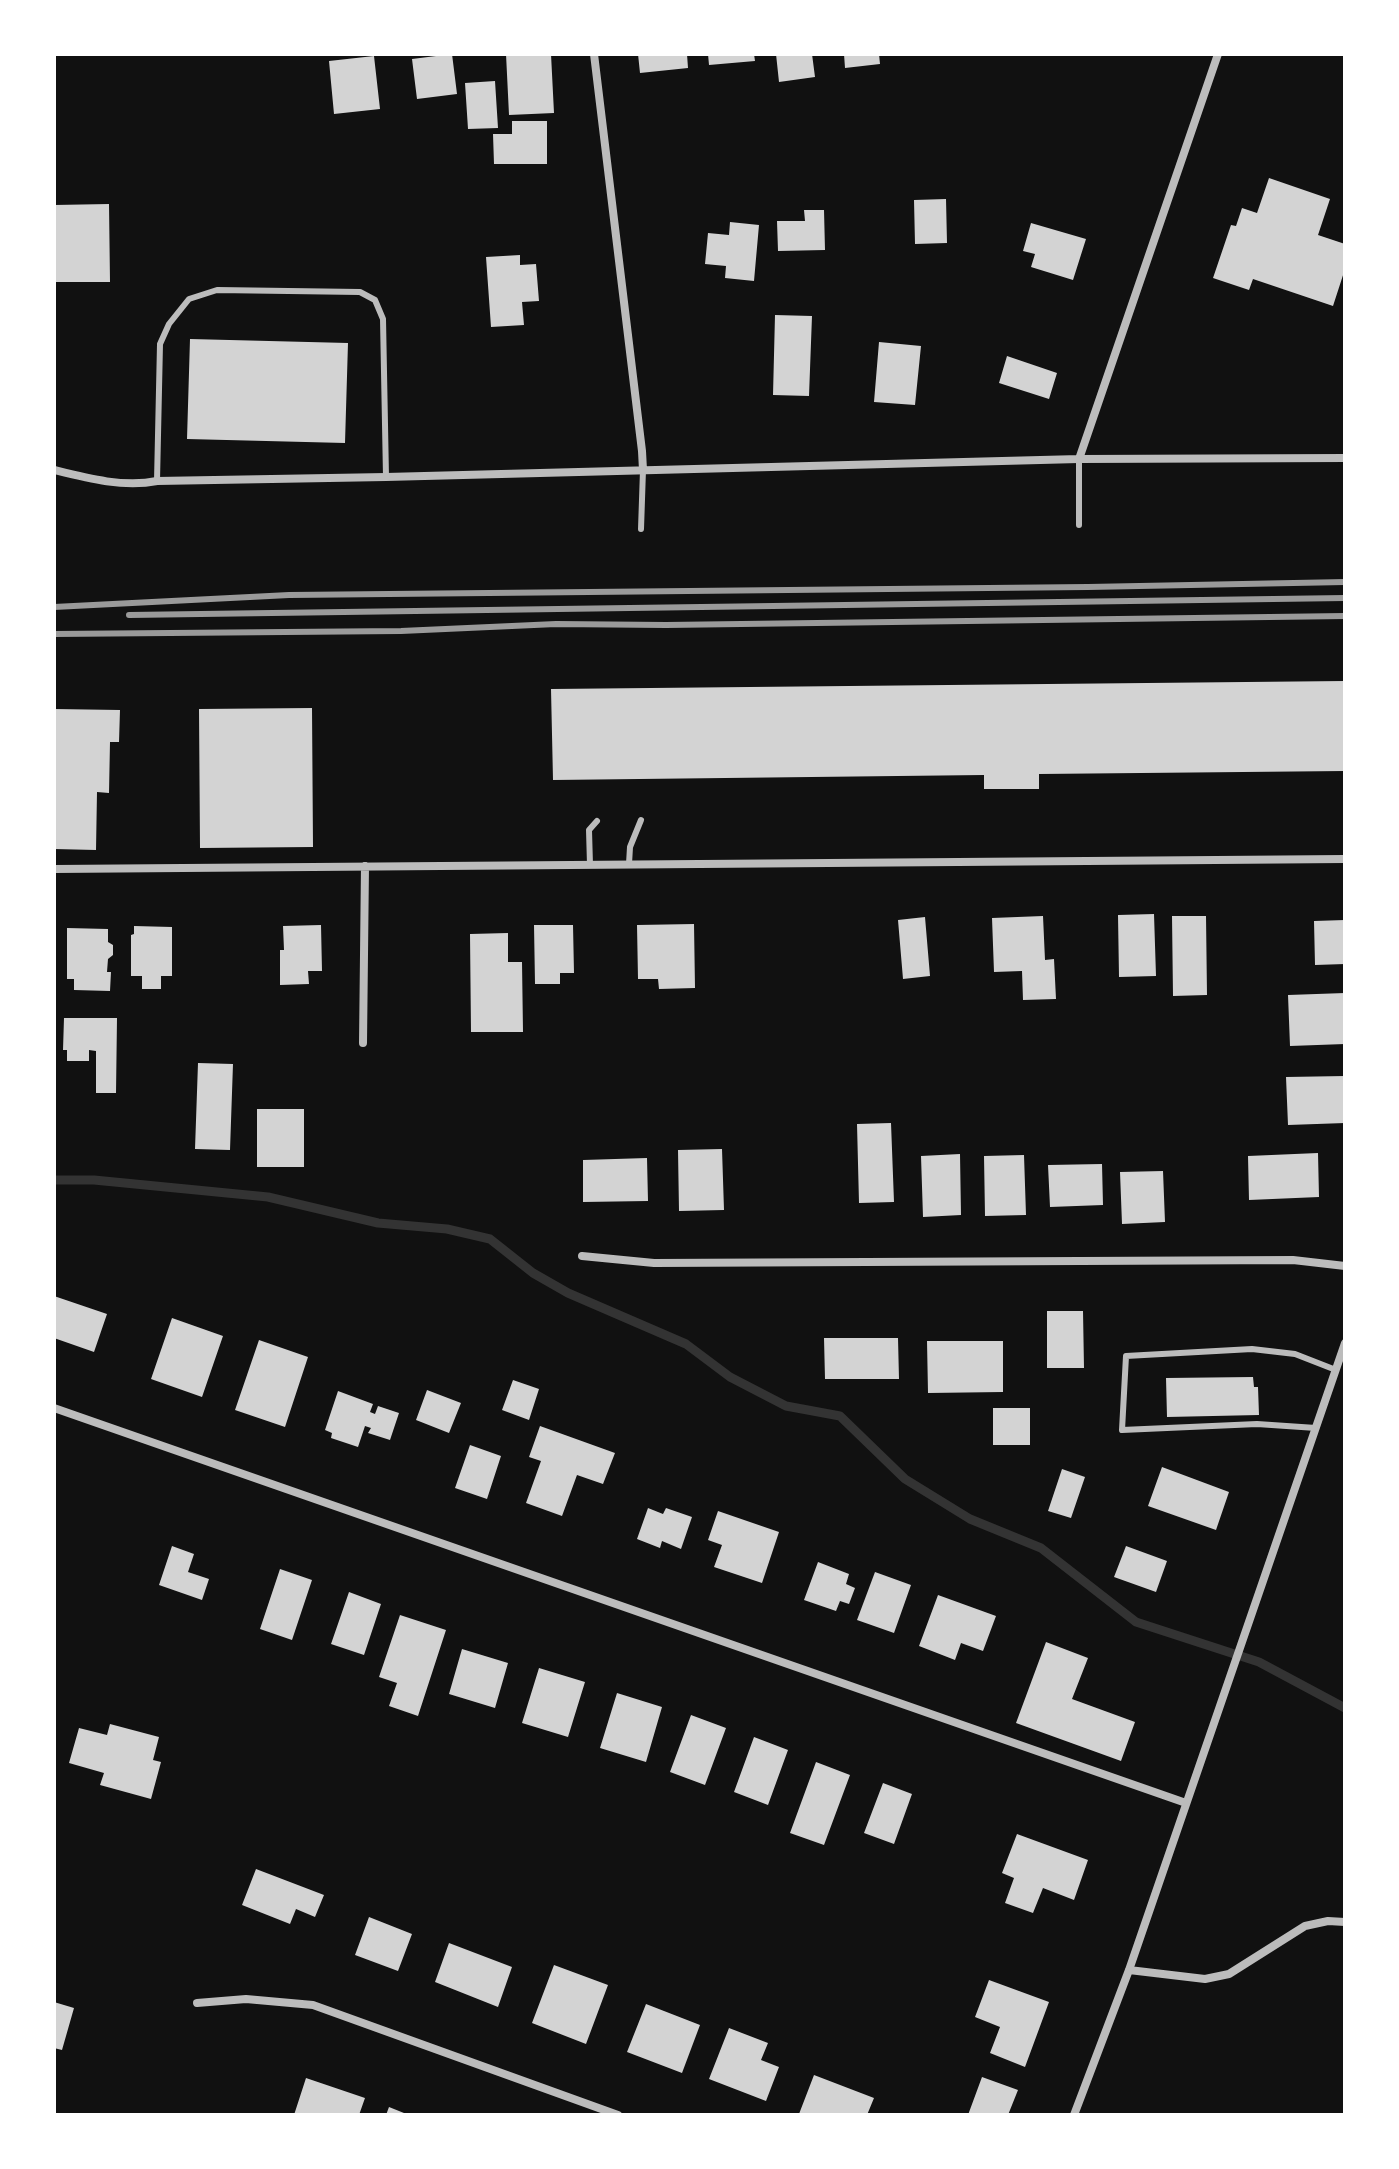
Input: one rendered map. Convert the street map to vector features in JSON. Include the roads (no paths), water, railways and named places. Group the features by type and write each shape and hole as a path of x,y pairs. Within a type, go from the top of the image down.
{"street":[{"path":"594,54 643,470"},
{"path":"1079,459 1218,54"},
{"path":"54,470 89,478 143,484 157,481 1079,459 1345,458"},
{"path":"54,869 1345,859"},
{"path":"363,1043 365,866"},
{"path":"582,1256 654,1263 1293,1260 1345,1266"},
{"path":"1074,2115 1129,1970 1345,1343"},
{"path":"54,1408 1186,1803"},
{"path":"1129,1970 1205,1979 1229,1974 1305,1926 1328,1921 1345,1922"},
{"path":"197,2003 246,1999 313,2005 618,2115"}],"lane":[{"path":"157,481 160,344 169,324 189,299 217,290 360,292 375,300 383,319 386,477"},
{"path":"1079,459 1079,525"},
{"path":"641,529 643,470"},
{"path":"629,864 629,850 641,820"},
{"path":"590,865 589,830 597,821"},
{"path":"1316,1428 1257,1424 1122,1430 1126,1356 1252,1349 1295,1354 1336,1370"}],"waterway":[{"path":"54,1180 94,1180 268,1197 378,1223 447,1229 490,1239 533,1273 568,1293 686,1344 730,1377 786,1406 840,1416 905,1479 970,1519 1041,1548 1136,1622 1259,1662 1345,1708"}],"railway":[{"path":"54,607 289,595 1345,582"},
{"path":"129,615 1345,598"},
{"path":"54,634 401,631 556,624 1345,616"}]}
